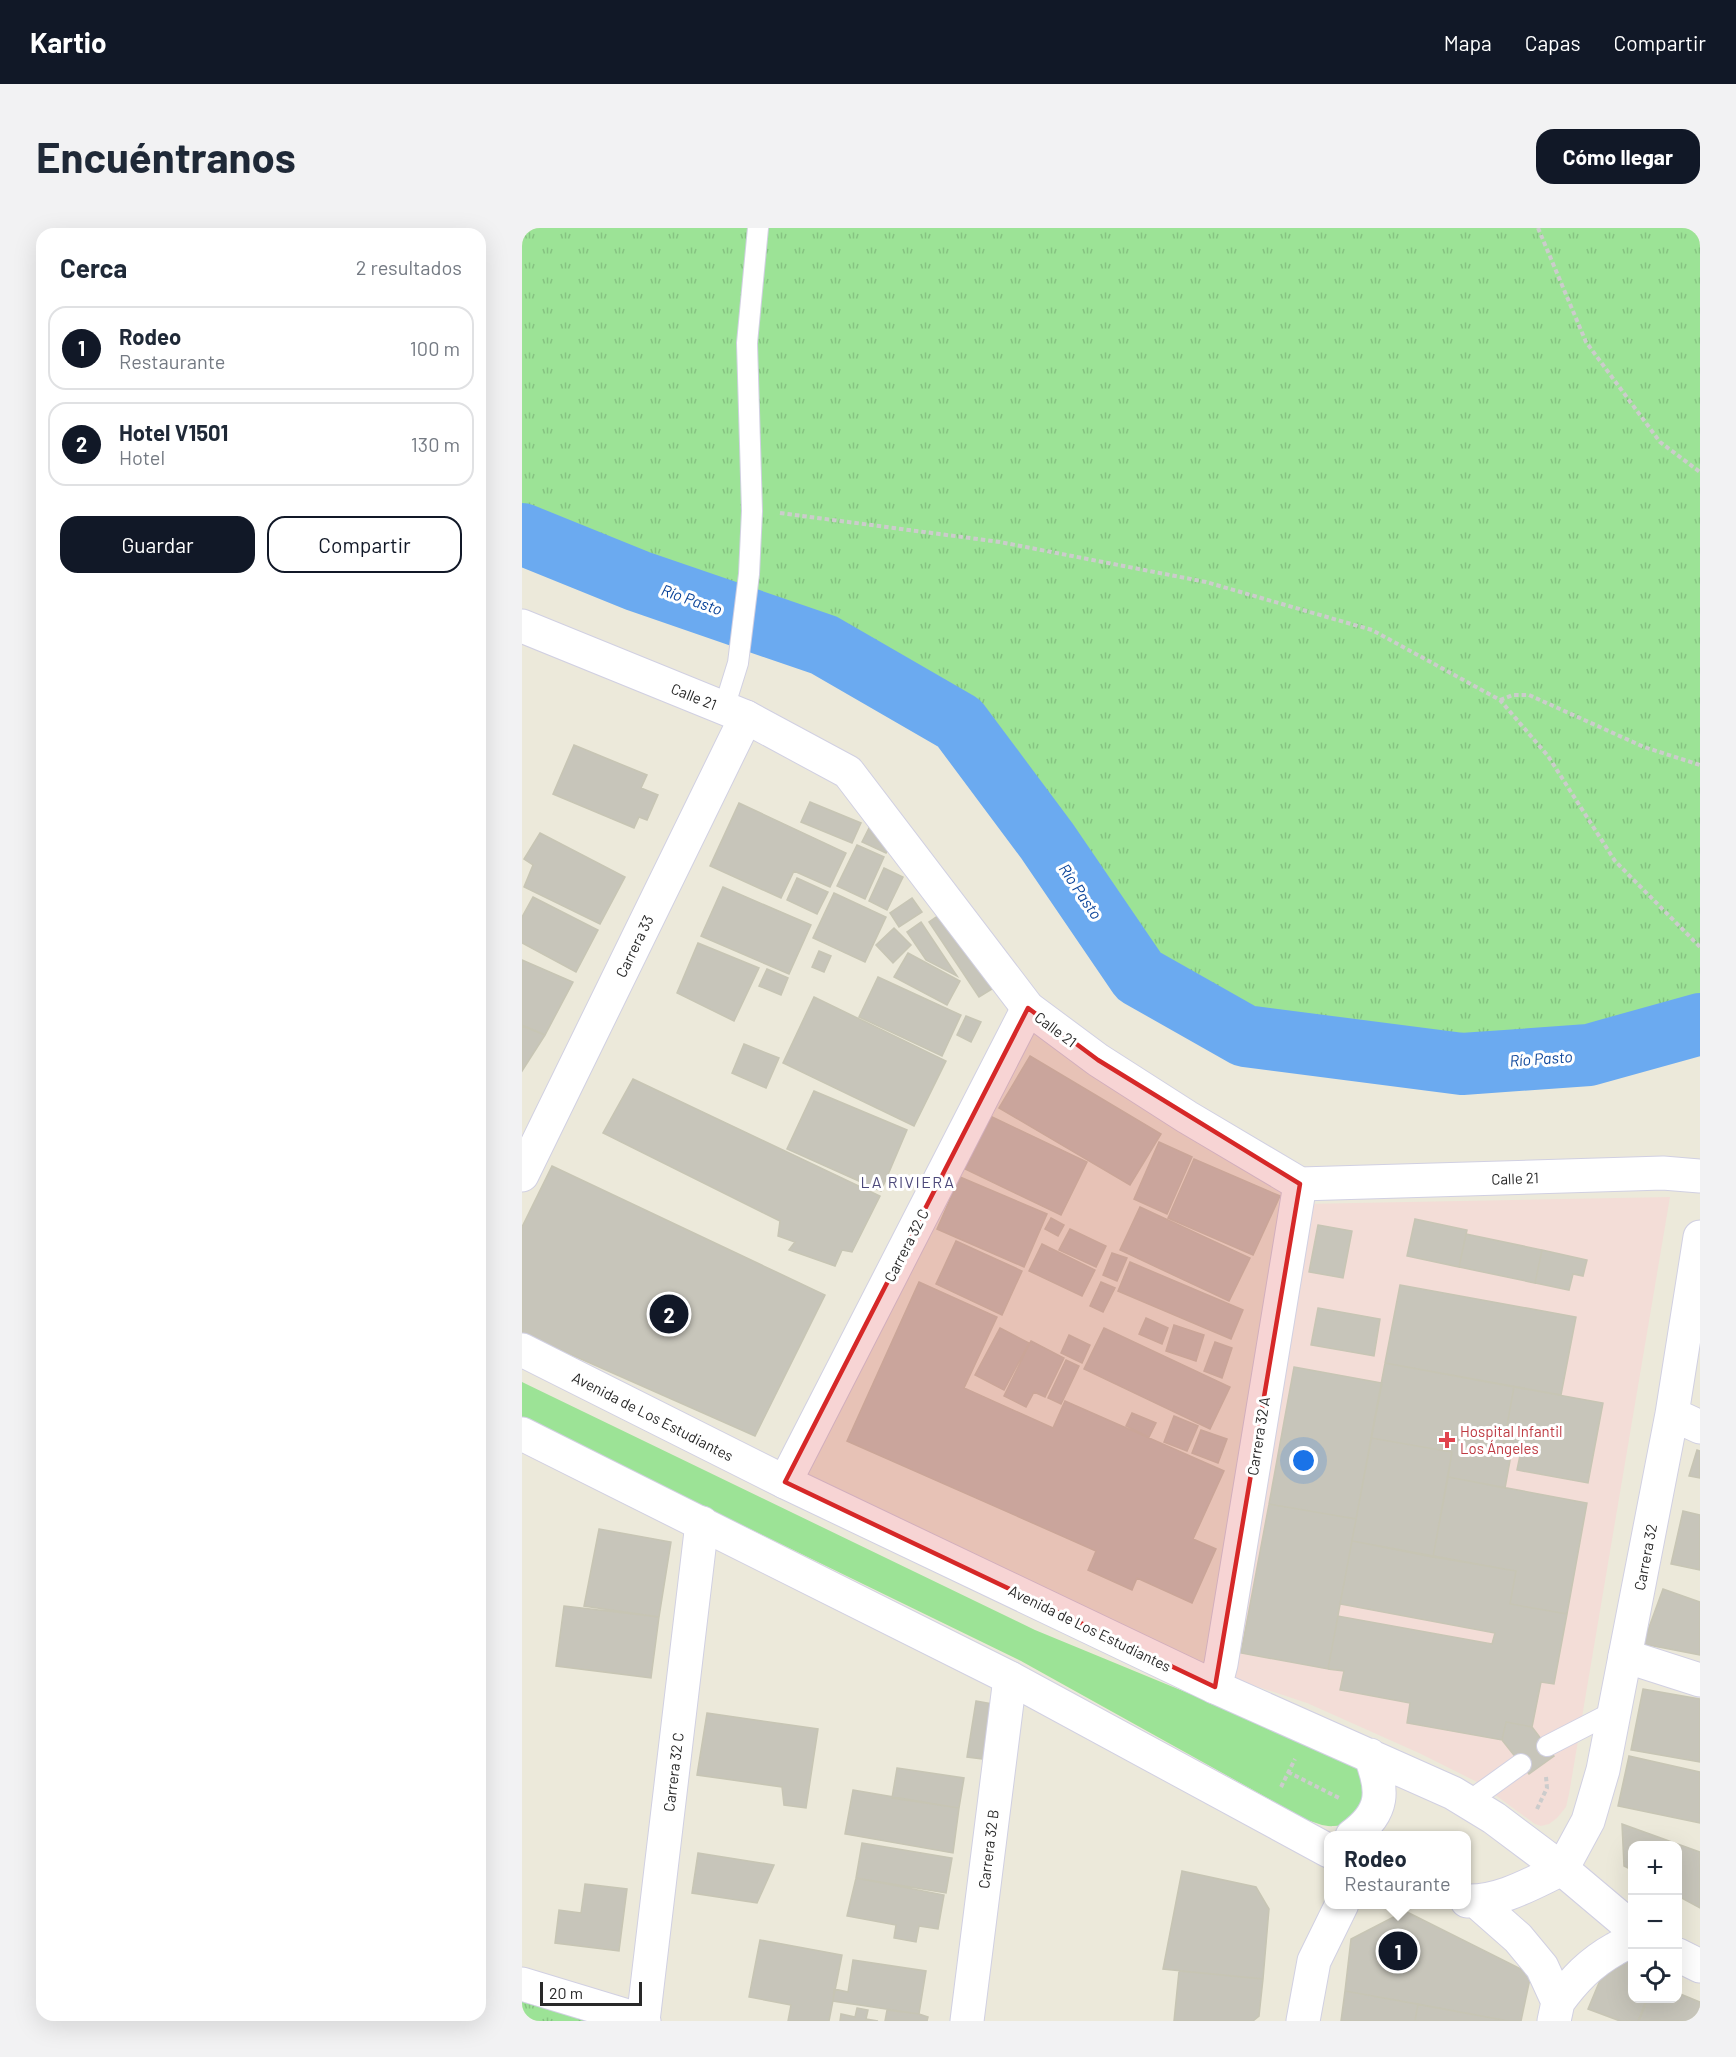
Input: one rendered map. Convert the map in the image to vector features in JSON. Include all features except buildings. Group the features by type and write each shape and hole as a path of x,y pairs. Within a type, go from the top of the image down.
{"street":[{"name":"Calle 21","path":"522,626 735,713 848,772 1028,1008 1098,1060 1187,1117 1300,1184 1663,1173 1700,1176"},
{"name":"Carrera 33","path":"522,1175 735,713"},
{"name":"Carrera 32 C","path":"785,1482 1028,1008"},
{"name":"Carrera 32 A","path":"1215,1687 1221,1664 1300,1184"},
{"name":"Carrera 32","path":"1562,1869 1588,1821 1603,1770 1625,1656 1686,1420 1700,1237"},
{"name":"Avenida de Los Estudiantes","path":"522,1350 785,1482 1215,1687 1437,1785 1494,1818 1562,1869 1628,1925"},
{"path":"522,1434 1010,1678 1324,1842"},
{"name":"Carrera 32 C","path":"644,2021 702,1523"},
{"path":"1625,1656 1700,1680"},
{"name":"Carrera 32 B","path":"967,2021 1010,1678"},
{"path":"1358,1831 1366,1826 1373,1816 1380,1795 1379,1777 1370,1755"},
{"path":"1471,1901 1502,1896 1562,1869"},
{"path":"1471,1901 1518,1938 1542,1967 1556,2011"},
{"path":"1303,2021 1314,1961 1340,1909"},
{"path":"1556,2011 1577,1977 1600,1957 1628,1942"},
{"path":"1682,1957 1700,1966"},
{"path":"522,1984 644,2021"}],"lane":[{"path":"735,713 738,663 749,574 752,511 747,343 758,228"},
{"path":"1547,1746 1615,1711"},
{"path":"1468,1802 1521,1764"}],"path":[{"path":"1538,228 1586,342 1660,442 1700,472"},
{"path":"752,511 811,516 1000,542 1206,582 1372,630 1500,700 1548,756 1615,861 1700,947"},
{"path":"1500,700 1513,695 1529,695 1644,747 1700,765"}],"highlighted area":[{"path":"1028,1008 1098,1060 1300,1184 1215,1687 785,1482"}],"shaded area":[{"name":"Hospital Infantil Los Ángeles","path":"1670,1197 1569,1794 1566,1807 1557,1818 1549,1824 1541,1826 1535,1824 1479,1783 1419,1753 1307,1703 1228,1677 1303,1204"}],"green space":[{"path":"522,228 1700,228 1700,1024 1589,1055 1462,1064 1245,1036 1139,976 1047,841 959,723 824,645 638,581 522,534"},
{"path":"522,1382 1035,1630 1338,1755 1357,1769 1362,1781 1363,1798 1356,1814 1343,1824 1334,1826 1307,1820 1021,1661 522,1418"},
{"path":"522,1988 632,2021 522,2021"}],"waterway":[{"name":"Río Pasto","path":"522,534 638,581 824,645 959,723 1047,841 1139,976 1245,1036 1462,1064 1589,1055 1700,1024"}],"place":[{"name":"Hotel V1501","path":"669,1314"},
{"name":"Hospital Infantil Los Ángeles","path":"1447,1440"},
{"name":"Rodeo","path":"1398,1951"}],"district":[{"name":"LA RIVIERA","path":"908,1181"}]}
